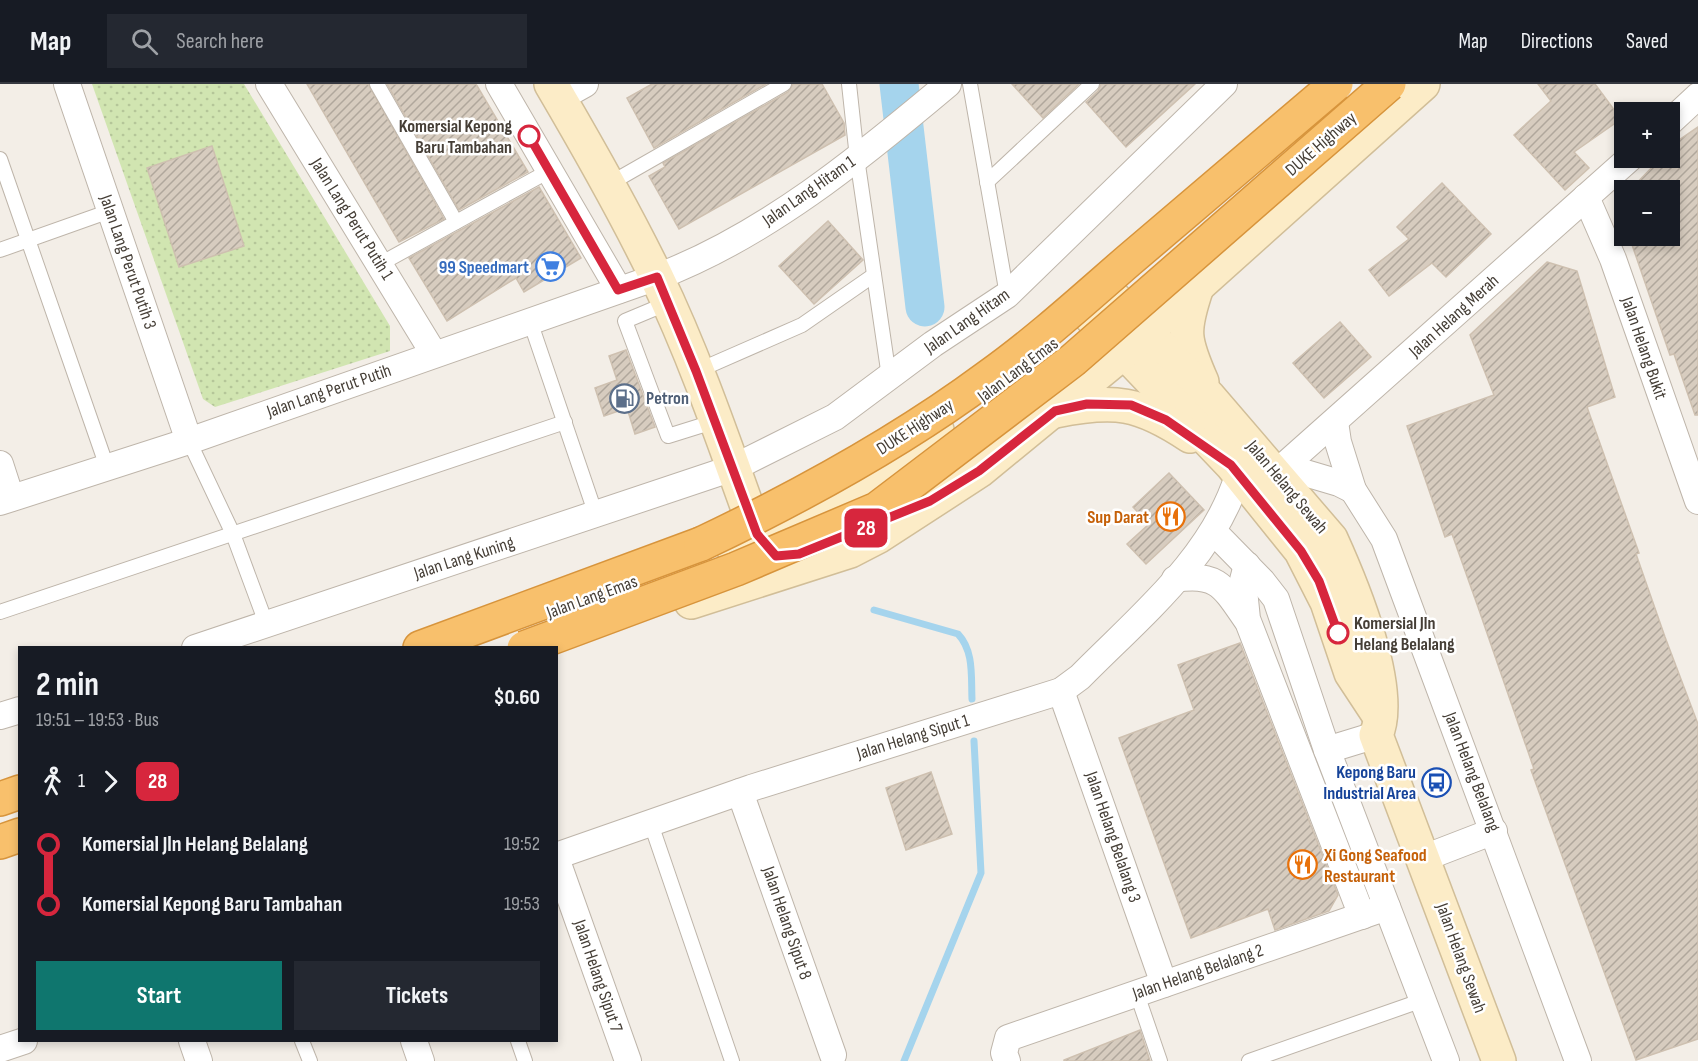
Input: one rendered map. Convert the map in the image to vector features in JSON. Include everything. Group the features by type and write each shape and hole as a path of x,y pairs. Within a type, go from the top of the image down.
{"highway":[{"name":"DUKE Highway","path":"425,646 701,544 774,509 917,427 989,377 1058,322 1336,84"},
{"name":"DUKE Highway","path":"529,646 736,569 877,509 1073,360 1389,84"},
{"path":"0,799 18,793"},
{"path":"0,842 18,836"}],"main road":[{"name":"Jalan Lang Emas","path":"453,646 570,606 757,534 874,474 1001,385 1101,306 1192,212 1329,84"},
{"name":"Jalan Lang Emas","path":"558,649 723,591 850,551 879,536 979,471 1055,411 1135,342 1423,84"},
{"path":"565,89 662,290 716,421 757,534 776,556 799,554 930,501"},
{"path":"1197,287 1186,319 1185,335 1189,353 1209,397"},
{"name":"Jalan Helang Sewah","path":"1101,306 1135,342 1301,551 1328,602 1351,673 1379,728 1499,1061"},
{"name":"Jalan Helang Sewah","path":"1135,342 1209,397 1280,470 1331,539 1376,661 1379,728"},
{"path":"1055,411 1087,404 1131,405 1166,420 1235,470"},
{"path":"0,853 18,847"}],"street":[{"name":"Jalan Lang Perut Putih 3","path":"67,84 189,441"},
{"name":"Jalan Lang Perut Putih 1","path":"269,84 434,354"},
{"path":"499,84 618,290"},
{"name":"Jalan Lang Hitam","path":"733,468 836,417 889,377 1007,296 1224,84"},
{"name":"Jalan Lang Hitam 1","path":"662,290 863,153 955,85"},
{"path":"1680,113 1698,96"},
{"name":"Jalan Helang Merah","path":"1280,470 1619,168"},
{"name":"Jalan Helang Bukit","path":"1586,197 1612,259 1698,501"},
{"name":"Jalan Lang Perut Putih","path":"6,500 189,441 618,290 662,290"},
{"name":"Jalan Helang Belalang","path":"1335,422 1338,441 1353,490 1384,539 1578,1061"},
{"path":"0,464 6,500"},
{"name":"Jalan Lang Kuning","path":"201,646 733,468"},
{"name":"Jalan Helang Siput 1","path":"558,856 650,821 1061,690 1080,677 1175,579 1214,532 1230,502 1235,470"},
{"path":"1280,470 1339,483 1353,490"},
{"path":"1214,532 1247,565 1276,599 1327,750 1446,1061"},
{"path":"1247,565 1243,580 1247,619 1362,916"},
{"path":"1175,579 1197,576 1221,585 1247,619"},
{"name":"Jalan Helang Belalang 3","path":"1061,690 1164,984"},
{"path":"0,716 18,711"},
{"path":"1327,750 1379,728"},
{"name":"Jalan Helang Siput 8","path":"740,792 825,1058"},
{"path":"1424,858 1494,831"},
{"name":"Jalan Helang Siput 7","path":"558,863 628,1061"},
{"name":"Jalan Helang Belalang 2","path":"1008,1050 1137,994 1387,907"},
{"path":"0,1049 21,1042"},
{"path":"192,1042 199,1061"},
{"path":"414,1042 421,1061"}],"lane":[{"path":"376,84 456,222"},
{"path":"609,184 784,84"},
{"path":"849,84 863,153 873,275 889,377"},
{"path":"987,182 1092,84"},
{"path":"955,85 987,182 1007,296"},
{"path":"0,159 107,467"},
{"path":"380,264 549,171"},
{"path":"0,250 110,211"},
{"path":"696,371 802,325 873,275"},
{"path":"662,290 626,321 668,436 716,421"},
{"path":"530,321 596,514"},
{"path":"0,612 565,422"},
{"path":"189,441 233,534 266,623"},
{"path":"650,821 732,1061"},
{"path":"1137,994 1160,1061"},
{"path":"1249,1061 1422,999"},
{"path":"303,1042 310,1061"},
{"path":"518,1042 525,1061"}],"green space":[{"path":"92,84 244,84 390,326 390,351 215,407 203,399"}],"building":[{"path":"307,84 368,84 444,219 399,242"},
{"path":"387,84 476,84 528,172 459,210"},
{"path":"652,84 766,84 654,148 627,98"},
{"path":"793,84 822,84 844,123 845,135 679,229 649,176 665,167 663,163 788,92"},
{"path":"1012,84 1079,84 1043,118"},
{"path":"1101,84 1195,84 1126,147 1086,102 1098,91"},
{"path":"1538,84 1595,84 1614,110 1614,124 1574,152 1589,168 1565,190 1514,135 1551,101"},
{"path":"1698,127 1698,415 1695,415 1674,354 1670,355 1632,246 1680,246 1680,180 1640,180 1651,168 1680,168 1680,139"},
{"path":"212,146 244,246 179,267 147,168"},
{"path":"1442,183 1491,234 1446,277 1432,263 1389,296 1369,270 1409,239 1397,227"},
{"path":"539,187 581,258 524,292 516,278 447,321 409,258"},
{"path":"828,221 863,260 814,304 779,266"},
{"path":"1547,262 1577,271 1615,397 1587,407 1639,553 1636,554 1665,637 1698,724 1698,1039 1636,1060 1531,770 1534,769 1452,534 1445,537 1407,426 1494,395 1470,335"},
{"path":"1340,322 1371,357 1324,398 1293,363"},
{"name":"Petron","path":"626,350 655,427 635,434 627,408 604,416 595,388 617,380 609,356"},
{"name":"Sup Darat","path":"1169,473 1204,510 1146,564 1127,544 1149,524 1133,507"},
{"path":"1240,643 1338,895 1329,911 1275,930 1268,909 1191,938 1119,738 1194,710 1178,665"},
{"path":"931,772 952,834 906,850 886,788"},
{"path":"1140,1030 1150,1061 1064,1061 1064,1060"}],"waterway":[{"path":"899,84 925,307"},
{"path":"874,610 958,634 969,656 972,699"},
{"path":"904,1061 981,873 974,741"}],"bus line":[{"name":"28","path":"529,136 618,290 657,277 696,371 757,534 776,556 799,554 930,501 979,471 1055,411 1087,404 1131,405 1166,420 1231,465 1301,551 1319,581 1338,633"}],"place":[{"name":"Komersial Kepong Baru Tambahan","path":"529,136"},
{"name":"99 Speedmart","path":"550,267"},
{"name":"Petron","path":"625,398"},
{"name":"Sup Darat","path":"1170,517"},
{"name":"Komersial Jln Helang Belalang","path":"1338,633"},
{"name":"Kepong Baru Industrial Area","path":"1437,782"},
{"name":"Xi Gong Seafood Restaurant","path":"1303,865"}]}
